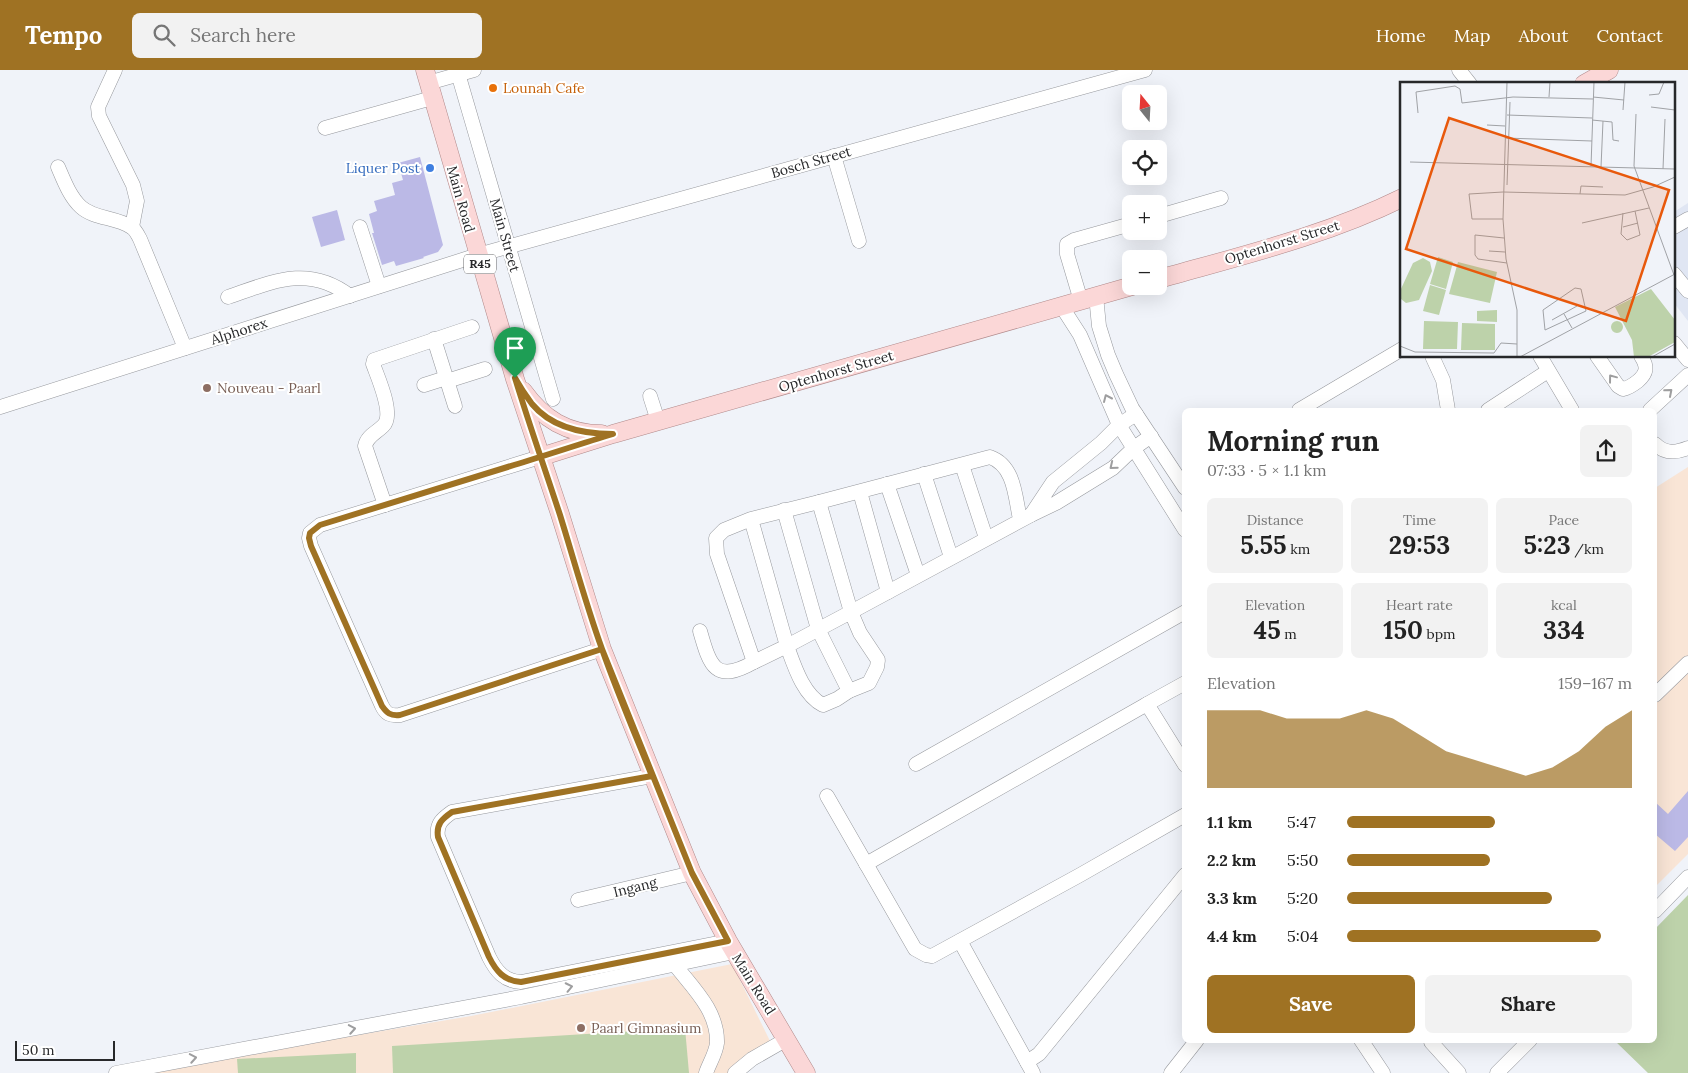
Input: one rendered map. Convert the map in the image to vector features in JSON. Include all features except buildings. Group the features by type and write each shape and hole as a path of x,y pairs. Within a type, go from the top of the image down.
{"main road":[{"path":"1581,82 1593,70"},
{"path":"1588,82 1609,70"},
{"name":"Main Road","path":"428,84 515,378 602,649 692,873 731,947 806,1073"},
{"name":"Optenhorst Street","path":"1167,277 1256,252 1336,226 1400,199"},
{"name":"Optenhorst Street","path":"540,457 658,421 1122,289"},
{"path":"515,378 532,404 554,422 584,432 613,434"}],"street":[{"path":"115,70 98,108 99,116 133,185 137,201 132,227"},
{"path":"325,128 458,72 474,70"},
{"name":"Bosch Street","path":"478,255 834,156 1094,77 1145,70"},
{"path":"1459,70 1468,82"},
{"name":"Main Street","path":"458,72 553,399"},
{"path":"834,156 859,241"},
{"path":"58,167 71,195 82,208 95,215 110,218 132,227 140,239 185,348"},
{"path":"1167,214 1221,198"},
{"path":"1676,226 1688,219"},
{"path":"360,227 379,286"},
{"path":"1122,227 1074,240 1067,244 1068,254 1089,299 1108,355 1136,414 1182,480"},
{"name":"Alphorex","path":"0,407 478,255"},
{"path":"1676,276 1688,291"},
{"path":"228,297 295,277 313,278 339,287 350,296"},
{"path":"1062,306 1080,335 1119,425 1182,525"},
{"path":"385,505 365,446 366,440 386,423 388,416 387,407 373,364 374,360 472,327"},
{"path":"434,339 455,406"},
{"path":"1676,345 1688,360"},
{"path":"1302,408 1400,350"},
{"path":"1433,358 1443,380 1448,408"},
{"path":"1541,358 1571,408"},
{"path":"1598,358 1618,386 1623,389 1631,386 1644,376 1646,366 1642,358"},
{"path":"424,385 485,369"},
{"path":"1491,408 1548,370"},
{"path":"1652,408 1688,375"},
{"path":"650,396 658,421"},
{"path":"1026,517 1053,482 1101,443 1119,425 1136,414"},
{"path":"700,631 710,662 717,670 726,672 741,669 788,646 986,538 1056,503 1113,468 1134,448 1151,436"},
{"path":"1657,446 1670,452 1688,448"},
{"path":"540,457 320,525 310,533 311,546 382,706 388,714 393,716 602,649"},
{"path":"754,662 717,554 716,538 724,530 751,519 990,457 998,460 1008,470 1026,517"},
{"path":"962,465 986,538"},
{"path":"924,474 951,557"},
{"path":"888,484 918,575"},
{"path":"1163,493 1182,484"},
{"path":"860,492 888,592"},
{"path":"751,519 788,646 809,693 817,702 823,705 869,683 878,660 860,634 851,612 819,502"},
{"path":"784,510 818,629 849,691"},
{"path":"916,764 1182,614"},
{"path":"1657,693 1688,663"},
{"path":"866,864 1182,685"},
{"path":"1148,704 1182,760"},
{"path":"652,776 452,812 438,823 438,837 494,968 506,979 514,982 530,981 731,947"},
{"path":"827,796 915,949 932,956 1182,817"},
{"name":"Ingang","path":"578,900 692,873"},
{"path":"1657,909 1688,877"},
{"path":"960,941 1030,1067 1182,879"},
{"path":"116,1073 521,997 675,965 731,947"},
{"path":"675,965 706,1004 715,1026 717,1045 706,1073"},
{"path":"736,1073 752,1060 787,1039"},
{"path":"1171,1073 1195,1043"},
{"path":"1363,1043 1383,1073"},
{"path":"1432,1043 1459,1073"},
{"path":"1498,1073 1527,1043"}],"shaded area":[{"path":"1688,203 1688,321 1676,306 1676,211"},
{"path":"1688,467 1688,854 1657,885 1657,487"},
{"name":"Paarl Gimnasium","path":"732,964 770,1041 730,1073 133,1073 471,1016"}],"green space":[{"path":"1688,895 1688,1073 1648,1073 1617,1043 1657,1043 1657,927"},
{"path":"685,1028 689,1073 393,1073 392,1046"},
{"path":"356,1053 356,1073 238,1073 237,1059"}],"place":[{"name":"Lounah Cafe","path":"493,88"},
{"name":"Liquer Post","path":"430,168"},
{"name":"Nouveau - Paarl","path":"207,388"},
{"name":"Paarl Gimnasium","path":"581,1028"}],"route":[{"path":"515,378 532,404 554,422 584,432 613,434 540,457 320,525 314,528 309,538 382,706 388,714 393,716 602,649 692,873 712,914 728,941 521,982 506,979 494,968 438,837 438,823 452,812 652,776 602,649 560,514 546,473 540,457 533,438 515,378"}]}
